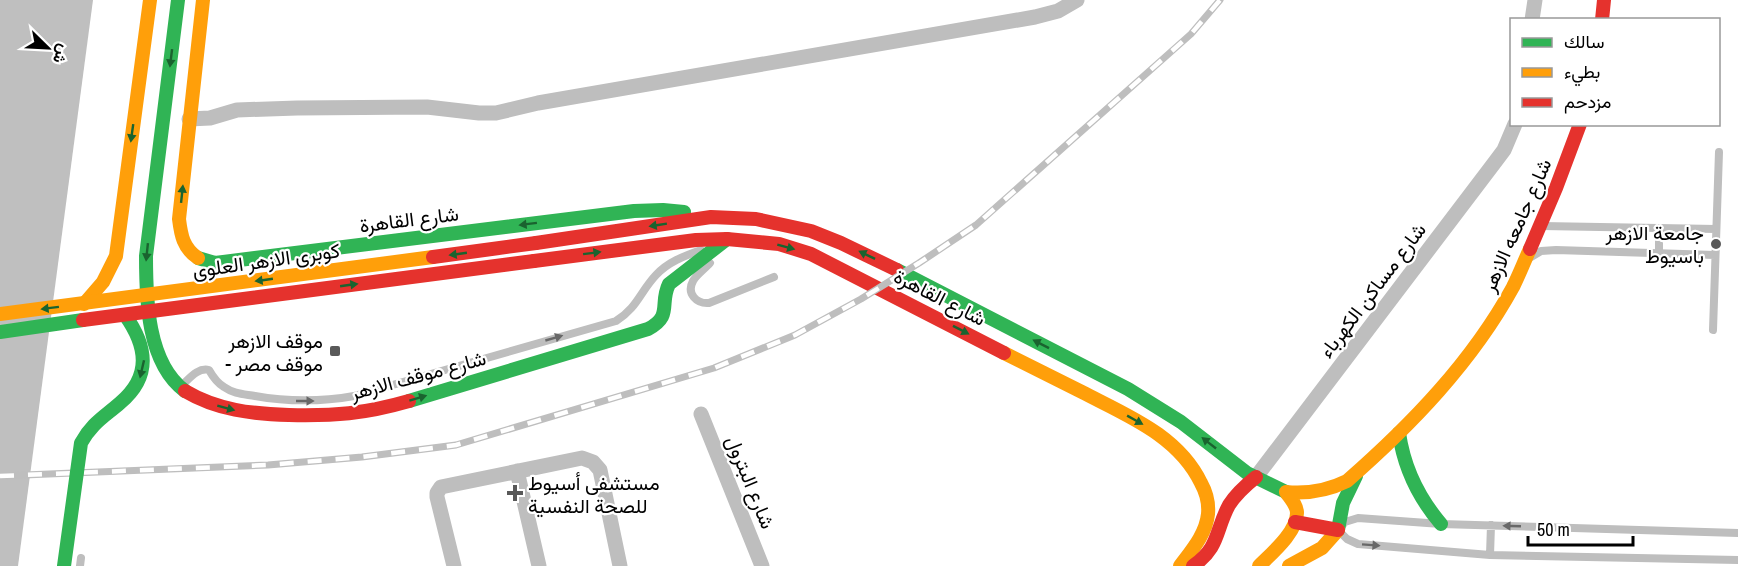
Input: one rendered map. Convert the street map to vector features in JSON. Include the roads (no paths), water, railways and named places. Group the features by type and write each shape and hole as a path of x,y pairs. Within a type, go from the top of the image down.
{"main road":[{"name":"شارع موقف الازهر","path":"178,0 146,255 145,281 151,324 162,365 171,379 180,387 208,403 239,411 339,416 390,406 654,327 665,312 664,296 669,284 727,239"},
{"name":"شارع القاهرة","path":"204,0 179,219 180,236 189,252 200,260 214,263 633,211 680,212 711,217 756,219 783,224 811,231 915,278 1137,394 1181,422 1247,473 1286,492"},
{"path":"1602,18 1604,0"},
{"path":"84,304 111,271 116,256 149,6"},
{"name":"شارع جامعه الازهر","path":"1286,492 1312,494 1347,481 1399,433 1444,385 1471,351 1503,304 1540,226 1579,126"},
{"name":"شارع القاهرة","path":"536,243 711,217"},
{"name":"شارع القاهرة","path":"534,261 696,240 727,239 779,244 811,254 1124,414 1167,440 1179,451 1200,479 1209,512 1203,531 1180,566"},
{"name":"كوبرى الازهر العلوى","path":"0,314 536,243"},
{"name":"كوبرى الازهر العلوى","path":"0,332 534,261"},
{"path":"64,566 81,443 86,431 94,421 131,394 142,372 143,346 125,315"},
{"path":"525,346 530,364"},
{"path":"354,396 356,413"},
{"path":"1399,433 1404,460 1414,487 1441,524"},
{"name":"شارع جامعه الازهر","path":"1338,530 1343,503 1360,471"},
{"path":"1193,566 1207,556 1216,543 1223,519 1234,498 1256,477"},
{"path":"1259,566 1286,538 1294,522 1297,512 1286,492"},
{"path":"1294,522 1338,530"},
{"path":"1289,566 1322,548 1338,530"}],"street":[{"path":"189,119 210,118 237,110 297,108 412,107 479,113 496,112 1035,17 1058,10 1077,0"},
{"path":"1533,18 1536,0"},
{"name":"شارع مساكن الكهرباء","path":"1256,477 1504,150 1514,126"},
{"name":"شارع البترول","path":"701,414 762,566"},
{"path":"453,566 437,493 441,487 582,458 593,462 600,470 620,566"},
{"path":"517,471 539,566"}],"lane":[{"path":"1713,330 1719,152"},
{"path":"1540,226 1716,229"},
{"path":"1659,228 1659,253"},
{"path":"180,387 197,371 206,369 225,388 243,395 314,401 354,396 616,321 629,311 656,275 666,266 727,239"},
{"path":"727,239 692,282 691,292 697,301 709,303 774,277"},
{"path":"1519,272 1532,257 1541,251 1556,249 1715,255"},
{"path":"1738,533 1441,524 1358,518 1345,522 1338,530 1347,539 1358,544 1490,555 1738,560"},
{"path":"1490,555 1491,525"}],"railway":[{"path":"0,476 268,465 362,457 456,445 714,368 795,335 861,299 976,225 1191,34 1220,0"}],"place":[{"name":"جامعة الازهر باسيوط","path":"1716,244"},
{"name":"موقف الازهر - موقف مصر","path":"335,351"},
{"name":"مستشفى أسيوط للصحة النفسية","path":"515,493"}]}
